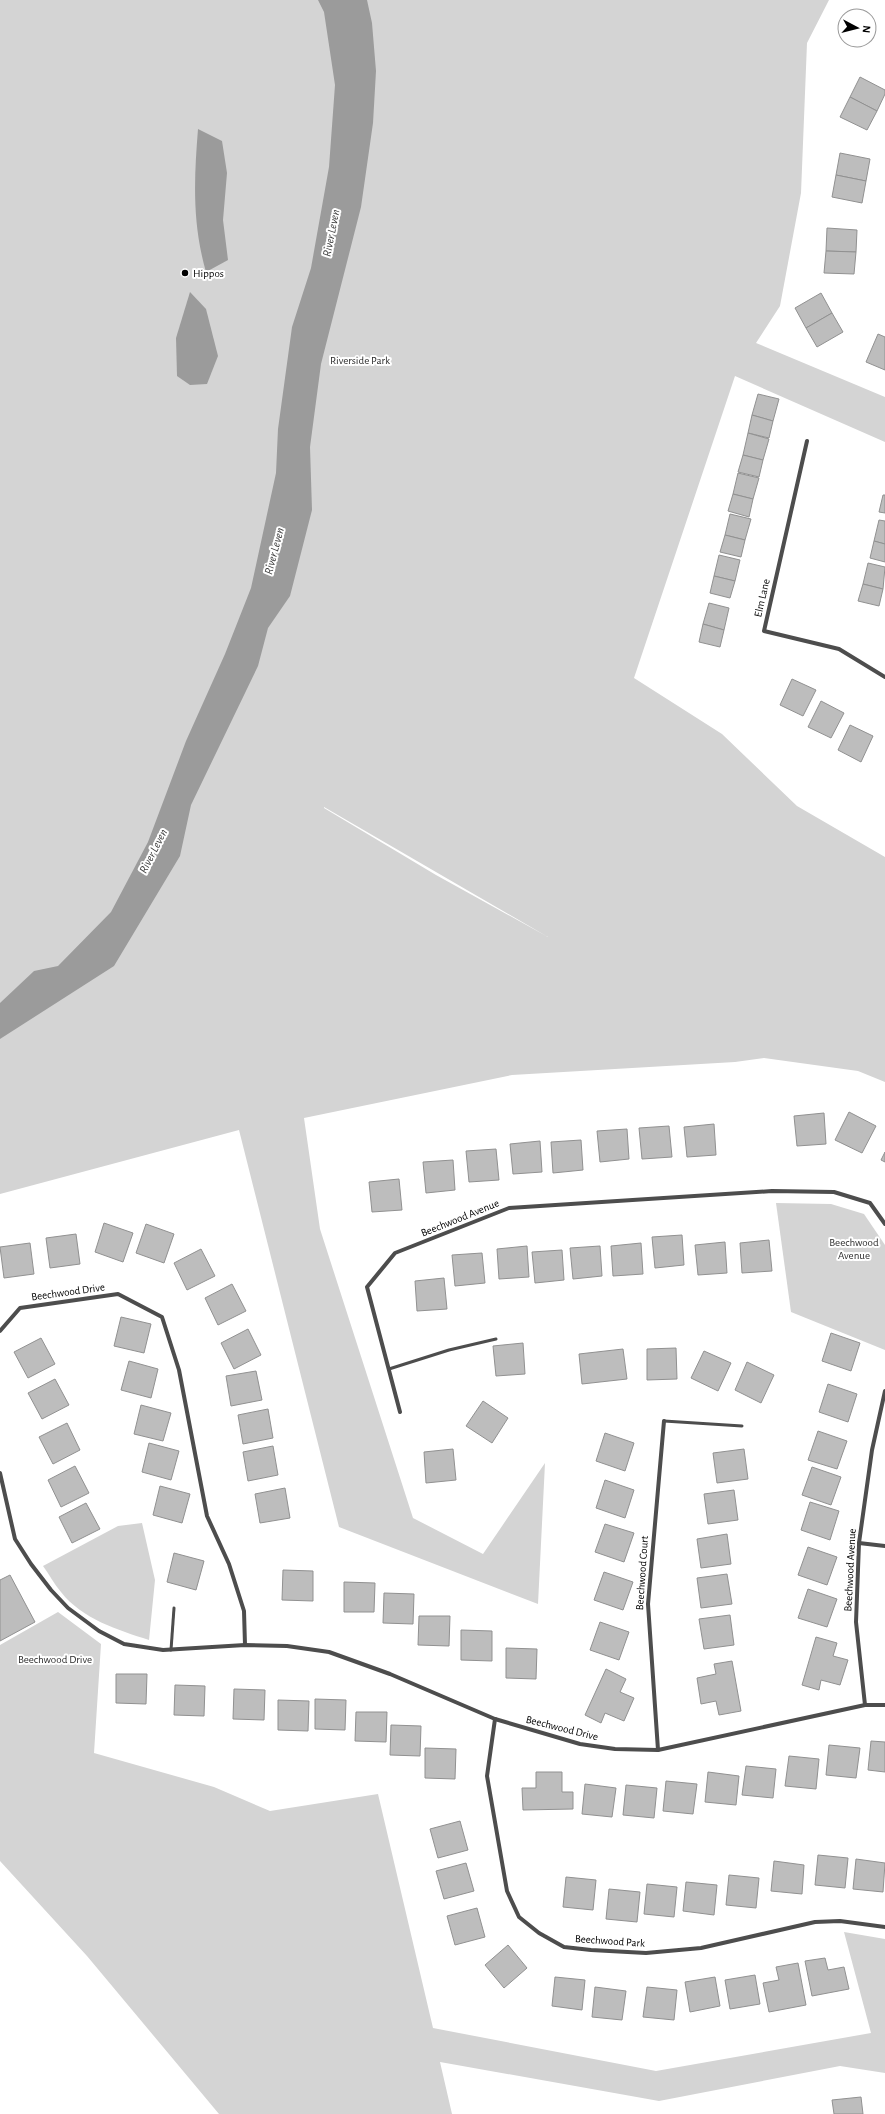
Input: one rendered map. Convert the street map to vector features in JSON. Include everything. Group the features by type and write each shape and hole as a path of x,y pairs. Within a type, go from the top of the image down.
{"street":[{"name":"Elm Lane","path":"807,441 764,631 839,649 885,677"},
{"name":"Beechwood Avenue","path":"400,1412 367,1287 396,1253 509,1208 772,1192 834,1192 870,1203 885,1224"},
{"name":"Beechwood Drive","path":"0,1331 20,1308 118,1294 162,1317 179,1370 208,1516 229,1564 244,1611 245,1645"},
{"name":"Beechwood Avenue","path":"865,1705 856,1622 859,1543 872,1450 885,1391"},
{"name":"Beechwood Court","path":"658,1750 648,1604 664,1421"},
{"name":"Beechwood Drive","path":"0,1473 16,1539 31,1564 51,1590 68,1608 99,1631 124,1644 171,1650 245,1645 287,1646 329,1652 390,1674 495,1719 580,1744 615,1749 658,1750 865,1705 885,1705"},
{"path":"859,1543 885,1546"},
{"name":"Beechwood Park","path":"495,1719 487,1776 507,1891 519,1917 545,1937 564,1947 646,1953 701,1948 816,1922 840,1921 885,1927"}],"lane":[{"path":"389,1369 449,1350 496,1339"},
{"path":"664,1421 742,1426"},
{"path":"171,1650 174,1608"}],"green space":[{"name":"Riverside Park","path":"0,0 829,0 807,43 801,193 780,306 756,343 885,397 885,442 735,376 634,678 722,734 797,806 885,857 885,1082 858,1071 764,1058 735,1062 512,1075 304,1118 320,1229 413,1518 483,1554 545,1463 538,1604 339,1527 239,1130 0,1194","holes":["324,807 548,937 436,875"]},
{"path":"776,1203 831,1204 864,1214 885,1245 885,1350 791,1312"},
{"path":"142,1523 155,1580 149,1640 113,1628 79,1609 61,1592 43,1566 118,1526"},
{"path":"58,1612 101,1644 94,1753 214,1787 270,1811 378,1794 433,2028 656,2071 871,2033 844,1932 885,1939 885,2073 840,2066 659,2101 440,2062 452,2114 219,2114 87,1956 0,1861 0,1645"}],"water":[{"name":"River Leven","path":"318,0 367,0 372,23 376,71 373,123 361,207 321,364 310,447 312,510 290,596 268,628 258,666 191,805 180,856 114,966 0,1039 0,1003 34,971 58,966 111,912 148,842 186,741 225,654 251,588 276,473 278,429 292,327 311,268 329,167 335,85 324,12"},
{"path":"198,129 222,141 227,173 223,220 228,260 206,272 198,236 195,201"},
{"path":"190,292 206,309 218,356 207,384 190,385 177,376 176,338"}],"building":[{"path":"860,77 885,90 885,94 877,111 850,97"},
{"path":"850,97 877,111 867,130 840,117"},
{"path":"840,153 870,159 866,181 836,175"},
{"path":"836,175 866,181 862,203 832,197"},
{"path":"827,228 857,230 856,252 826,251"},
{"path":"826,251 856,252 854,274 824,273"},
{"path":"821,293 832,313 806,328 795,308"},
{"path":"832,313 843,332 817,347 806,328"},
{"path":"878,334 885,337 885,370 866,362"},
{"path":"758,394 779,399 773,421 752,415"},
{"path":"752,415 773,421 769,438 748,433"},
{"path":"748,433 769,439 763,460 743,455"},
{"path":"743,455 763,460 759,477 738,472"},
{"path":"738,473 759,478 753,499 733,494"},
{"path":"733,494 753,499 749,517 728,511"},
{"path":"883,495 885,495 885,513 879,512"},
{"path":"730,514 751,519 745,540 725,535"},
{"path":"879,520 885,521 885,544 874,541"},
{"path":"725,535 745,540 741,557 720,552"},
{"path":"874,541 885,544 885,562 870,558"},
{"path":"719,555 740,560 735,581 714,576"},
{"path":"868,563 885,567 883,589 863,584"},
{"path":"714,576 735,581 730,598 710,593"},
{"path":"863,584 883,589 879,606 858,601"},
{"path":"709,603 729,608 724,630 703,624"},
{"path":"703,624 724,630 720,647 699,642"},
{"path":"792,679 816,690 803,716 780,705"},
{"path":"821,701 844,713 831,738 808,727"},
{"path":"850,725 873,736 861,762 838,750"},
{"path":"849,1112 876,1126 862,1153 835,1140"},
{"path":"824,1113 826,1144 797,1146 794,1116"},
{"path":"714,1124 716,1155 687,1157 684,1127"},
{"path":"669,1126 672,1157 642,1159 639,1128"},
{"path":"627,1129 629,1159 600,1162 597,1131"},
{"path":"581,1140 583,1170 553,1173 551,1142"},
{"path":"540,1141 542,1172 513,1174 510,1144"},
{"path":"496,1149 499,1180 469,1182 466,1151"},
{"path":"885,1152 885,1162 881,1160"},
{"path":"453,1160 455,1190 426,1193 423,1162"},
{"path":"399,1179 402,1210 372,1212 369,1182"},
{"path":"104,1223 133,1233 123,1262 95,1252"},
{"path":"146,1224 174,1234 164,1263 136,1253"},
{"path":"76,1234 80,1264 50,1268 46,1238"},
{"path":"682,1235 684,1265 655,1268 652,1237"},
{"path":"769,1240 772,1271 742,1273 740,1243"},
{"path":"725,1242 727,1273 698,1275 695,1245"},
{"path":"30,1243 34,1274 4,1278 0,1247"},
{"path":"641,1243 643,1274 613,1276 611,1246"},
{"path":"527,1246 529,1277 499,1279 497,1249"},
{"path":"600,1246 602,1276 573,1279 570,1248"},
{"path":"201,1249 215,1276 187,1290 174,1263"},
{"path":"562,1250 564,1280 535,1283 532,1252"},
{"path":"482,1253 485,1283 455,1286 452,1255"},
{"path":"444,1278 447,1309 417,1311 415,1281"},
{"path":"232,1284 246,1311 218,1325 205,1298"},
{"path":"121,1317 151,1324 144,1353 114,1346"},
{"path":"248,1329 261,1355 234,1369 221,1343"},
{"path":"831,1333 860,1343 851,1371 822,1361"},
{"path":"41,1338 55,1364 28,1378 14,1352"},
{"path":"523,1343 525,1374 496,1376 493,1346"},
{"path":"676,1348 677,1379 647,1380 647,1349"},
{"path":"623,1349 627,1379 582,1384 579,1354"},
{"path":"704,1351 731,1363 718,1391 691,1378"},
{"path":"129,1361 158,1369 151,1398 121,1390"},
{"path":"747,1362 774,1375 761,1403 735,1390"},
{"path":"256,1371 262,1400 231,1406 226,1376"},
{"path":"55,1379 69,1405 42,1419 28,1393"},
{"path":"828,1384 857,1394 848,1422 819,1412"},
{"path":"483,1401 508,1418 492,1443 466,1426"},
{"path":"141,1405 171,1413 163,1441 134,1434"},
{"path":"268,1409 273,1438 243,1444 238,1415"},
{"path":"67,1423 80,1450 53,1464 39,1437"},
{"path":"818,1431 847,1441 837,1469 808,1460"},
{"path":"605,1433 634,1443 625,1471 596,1461"},
{"path":"149,1443 179,1451 171,1480 142,1472"},
{"path":"273,1446 278,1475 248,1481 243,1452"},
{"path":"453,1449 456,1480 426,1483 424,1452"},
{"path":"744,1449 748,1479 717,1483 713,1453"},
{"path":"75,1466 89,1493 61,1507 48,1480"},
{"path":"812,1467 841,1477 831,1505 802,1495"},
{"path":"605,1480 634,1490 625,1518 596,1508"},
{"path":"160,1486 190,1494 182,1523 153,1515"},
{"path":"285,1488 290,1518 260,1523 255,1494"},
{"path":"734,1490 738,1520 708,1524 704,1494"},
{"path":"810,1502 839,1511 830,1540 801,1530"},
{"path":"86,1503 100,1529 72,1543 59,1517"},
{"path":"605,1524 634,1533 624,1562 595,1552"},
{"path":"727,1534 731,1564 701,1568 697,1539"},
{"path":"808,1547 837,1557 827,1585 798,1575"},
{"path":"174,1553 204,1561 196,1590 167,1582"},
{"path":"283,1570 313,1571 313,1601 282,1600"},
{"path":"604,1572 633,1582 623,1610 594,1600"},
{"path":"727,1574 732,1604 701,1608 697,1578"},
{"path":"10,1575 35,1622 0,1641 0,1580"},
{"path":"344,1582 375,1583 374,1612 344,1612"},
{"path":"808,1589 837,1599 827,1627 798,1618"},
{"path":"384,1593 414,1594 413,1624 383,1623"},
{"path":"730,1615 734,1645 704,1649 699,1619"},
{"path":"419,1616 450,1616 449,1646 418,1645"},
{"path":"600,1622 629,1632 619,1660 590,1650"},
{"path":"461,1630 492,1631 492,1661 461,1660"},
{"path":"816,1637 837,1643 833,1656 848,1660 840,1685 821,1680 819,1690 802,1685"},
{"path":"506,1648 537,1649 536,1679 506,1678"},
{"path":"732,1661 741,1711 719,1715 716,1701 701,1704 697,1678 716,1674 714,1664"},
{"path":"606,1669 626,1679 620,1692 634,1698 624,1721 605,1713 601,1723 585,1715"},
{"path":"116,1674 147,1674 146,1704 116,1703"},
{"path":"175,1685 205,1686 204,1716 174,1715"},
{"path":"234,1689 265,1690 264,1720 233,1719"},
{"path":"315,1699 346,1700 345,1730 315,1729"},
{"path":"278,1700 309,1701 308,1731 278,1730"},
{"path":"356,1712 387,1712 386,1742 355,1741"},
{"path":"391,1725 421,1726 420,1756 390,1755"},
{"path":"871,1741 885,1742 885,1772 868,1770"},
{"path":"829,1745 860,1748 856,1778 826,1775"},
{"path":"425,1748 456,1749 455,1779 425,1778"},
{"path":"789,1756 819,1759 816,1789 785,1786"},
{"path":"746,1766 776,1769 773,1798 742,1795"},
{"path":"536,1772 562,1772 562,1792 573,1792 573,1809 523,1810 522,1788 536,1788"},
{"path":"708,1772 739,1776 736,1805 705,1802"},
{"path":"666,1781 697,1784 693,1814 663,1811"},
{"path":"585,1784 616,1788 612,1817 582,1814"},
{"path":"626,1785 657,1788 654,1818 623,1815"},
{"path":"460,1821 468,1850 438,1858 430,1829"},
{"path":"818,1855 848,1858 845,1888 815,1885"},
{"path":"856,1859 885,1863 883,1892 853,1889"},
{"path":"774,1861 804,1865 802,1894 771,1891"},
{"path":"466,1863 474,1891 444,1899 436,1871"},
{"path":"729,1875 759,1878 756,1908 726,1905"},
{"path":"566,1877 596,1880 593,1910 563,1907"},
{"path":"686,1882 717,1885 714,1915 683,1911"},
{"path":"647,1884 677,1887 674,1917 644,1914"},
{"path":"609,1889 640,1892 637,1922 606,1919"},
{"path":"477,1908 485,1937 455,1945 447,1916"},
{"path":"508,1945 527,1968 504,1988 485,1965"},
{"path":"825,1958 828,1970 844,1967 849,1989 812,1996 805,1961"},
{"path":"798,1963 806,2005 769,2012 763,1983 779,1980 776,1967"},
{"path":"755,1975 760,2004 730,2009 725,1980"},
{"path":"555,1977 585,1980 582,2010 552,2006"},
{"path":"715,1977 720,2006 690,2012 685,1982"},
{"path":"595,1987 626,1991 622,2020 592,2017"},
{"path":"647,1987 677,1990 674,2020 643,2017"},
{"path":"861,2097 863,2114 834,2114 832,2100"}],"place":[{"name":"Hippos","path":"185,273"}]}
